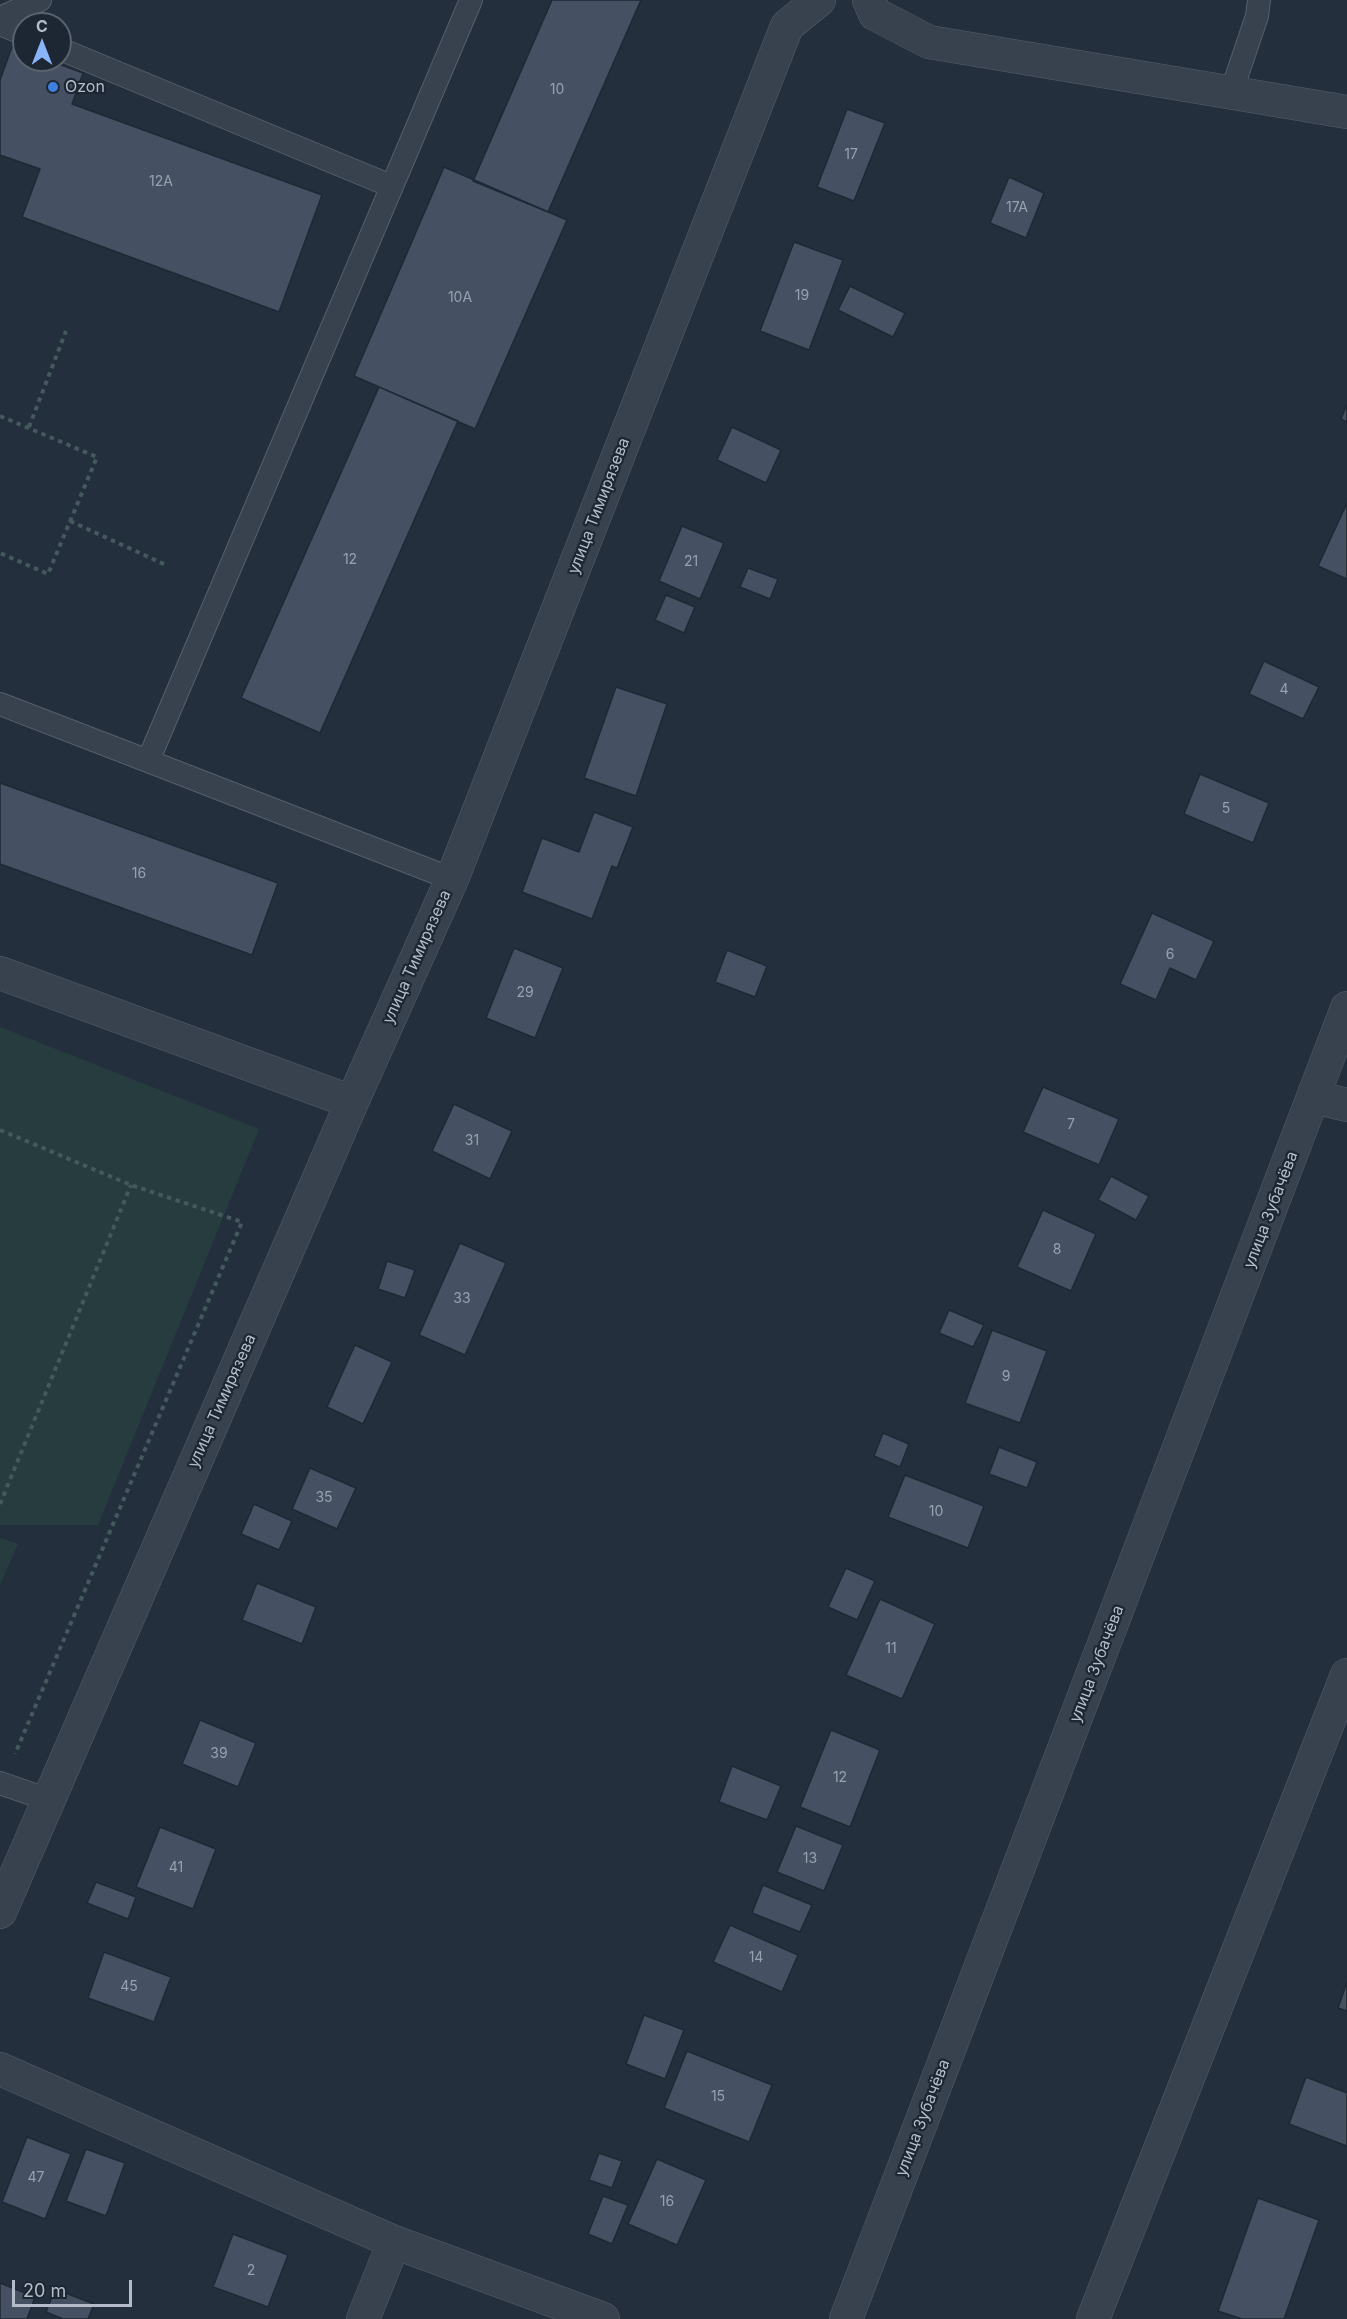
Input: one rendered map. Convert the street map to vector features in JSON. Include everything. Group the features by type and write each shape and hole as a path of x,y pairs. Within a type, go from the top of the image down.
{"street":[{"name":"улица Тимирязева","path":"0,1912 352,1102 452,879 787,26 819,0"},
{"path":"869,0 875,14 929,42 1347,112"},
{"path":"0,973 352,1102"},
{"name":"улица Зубачёва","path":"846,2319 1347,1008"},
{"path":"1314,1097 1347,1105"},
{"path":"1093,2319 1347,1675"},
{"path":"0,2069 394,2242 603,2319"},
{"path":"363,2319 394,2242"}],"lane":[{"path":"0,18 40,0"},
{"path":"148,761 471,0"},
{"path":"1231,93 1257,16 1259,0"},
{"path":"72,54 391,186"},
{"path":"0,704 452,879"},
{"path":"1,1783 48,1800"}],"path":[{"path":"29,427 66,331"},
{"path":"0,416 97,457 48,573 0,553"},
{"path":"70,521 168,566"},
{"path":"0,1130 131,1185 242,1222 1,1783"},
{"path":"0,1504 131,1185"}],"green space":[{"path":"0,1027 259,1129 98,1525 0,1525"},
{"path":"0,1538 18,1544 0,1585"}],"building":[{"path":"552,0 641,0 548,212 473,181"},
{"path":"12,47 12,72 72,72 72,69 83,73 72,104 322,195 279,312 22,217 40,169 0,155 0,80"},
{"path":"847,109 885,123 854,201 817,187"},
{"path":"444,167 567,220 475,429 354,376"},
{"path":"1009,177 1044,193 1026,238 990,223"},
{"path":"794,242 843,260 809,350 760,331"},
{"path":"850,286 905,313 893,337 838,310"},
{"path":"379,387 458,421 320,733 241,698"},
{"path":"1347,404 1347,422 1341,419"},
{"path":"732,427 781,450 766,483 717,460"},
{"path":"1347,503 1347,579 1318,566"},
{"path":"682,526 724,543 700,599 659,581"},
{"path":"748,568 778,579 770,599 740,587"},
{"path":"666,595 695,607 684,633 655,620"},
{"path":"1264,661 1319,687 1303,719 1249,694"},
{"path":"616,687 667,704 636,796 584,778"},
{"path":"1200,774 1269,803 1253,843 1184,814"},
{"path":"0,783 278,883 252,955 0,864"},
{"path":"594,812 633,827 617,868 612,866 592,919 522,892 542,838 579,852"},
{"path":"1152,913 1214,941 1196,980 1170,968 1156,1000 1120,984"},
{"path":"514,948 563,968 535,1038 486,1018"},
{"path":"727,950 767,966 755,997 715,982"},
{"path":"1043,1087 1119,1119 1099,1165 1023,1132"},
{"path":"454,1104 512,1131 490,1179 432,1151"},
{"path":"1111,1176 1149,1196 1136,1220 1098,1200"},
{"path":"1043,1210 1096,1234 1071,1291 1017,1267"},
{"path":"460,1243 506,1263 465,1355 419,1335"},
{"path":"387,1261 415,1270 405,1298 378,1289"},
{"path":"949,1310 984,1325 973,1347 939,1333"},
{"path":"992,1330 1047,1351 1020,1423 965,1403"},
{"path":"355,1345 392,1362 363,1424 327,1407"},
{"path":"883,1433 909,1444 900,1467 874,1456"},
{"path":"999,1447 1037,1462 1027,1488 989,1474"},
{"path":"310,1468 356,1488 337,1529 292,1509"},
{"path":"905,1475 984,1506 968,1548 888,1517"},
{"path":"254,1504 292,1521 279,1550 241,1534"},
{"path":"846,1568 875,1581 857,1620 828,1607"},
{"path":"257,1583 316,1607 302,1644 242,1620"},
{"path":"880,1599 935,1624 902,1699 846,1675"},
{"path":"200,1720 256,1743 238,1787 182,1764"},
{"path":"831,1730 880,1750 850,1827 800,1807"},
{"path":"732,1766 781,1786 767,1820 719,1802"},
{"path":"796,1826 843,1845 824,1891 777,1872"},
{"path":"160,1827 216,1849 193,1909 136,1887"},
{"path":"96,1882 136,1897 128,1919 87,1903"},
{"path":"763,1885 812,1905 800,1932 752,1913"},
{"path":"730,1925 798,1955 782,1992 713,1962"},
{"path":"104,1952 171,1977 154,2022 88,1998"},
{"path":"1347,1982 1347,2011 1338,2008"},
{"path":"644,2015 684,2030 665,2079 626,2064"},
{"path":"687,2051 772,2085 749,2142 664,2108"},
{"path":"1306,2077 1347,2093 1347,2146 1289,2124"},
{"path":"27,2137 71,2154 45,2219 2,2202"},
{"path":"86,2149 125,2163 106,2216 66,2201"},
{"path":"599,2153 622,2161 612,2188 589,2180"},
{"path":"657,2159 706,2180 677,2245 628,2224"},
{"path":"603,2196 628,2205 612,2244 588,2234"},
{"path":"1258,2198 1319,2220 1284,2319 1242,2319 1218,2311"},
{"path":"233,2234 288,2255 268,2307 213,2287"},
{"path":"0,2283 35,2297 27,2319 0,2319"},
{"path":"55,2289 94,2304 88,2319 63,2319 46,2312"}],"place":[{"name":"Ozon","path":"53,87"}]}
